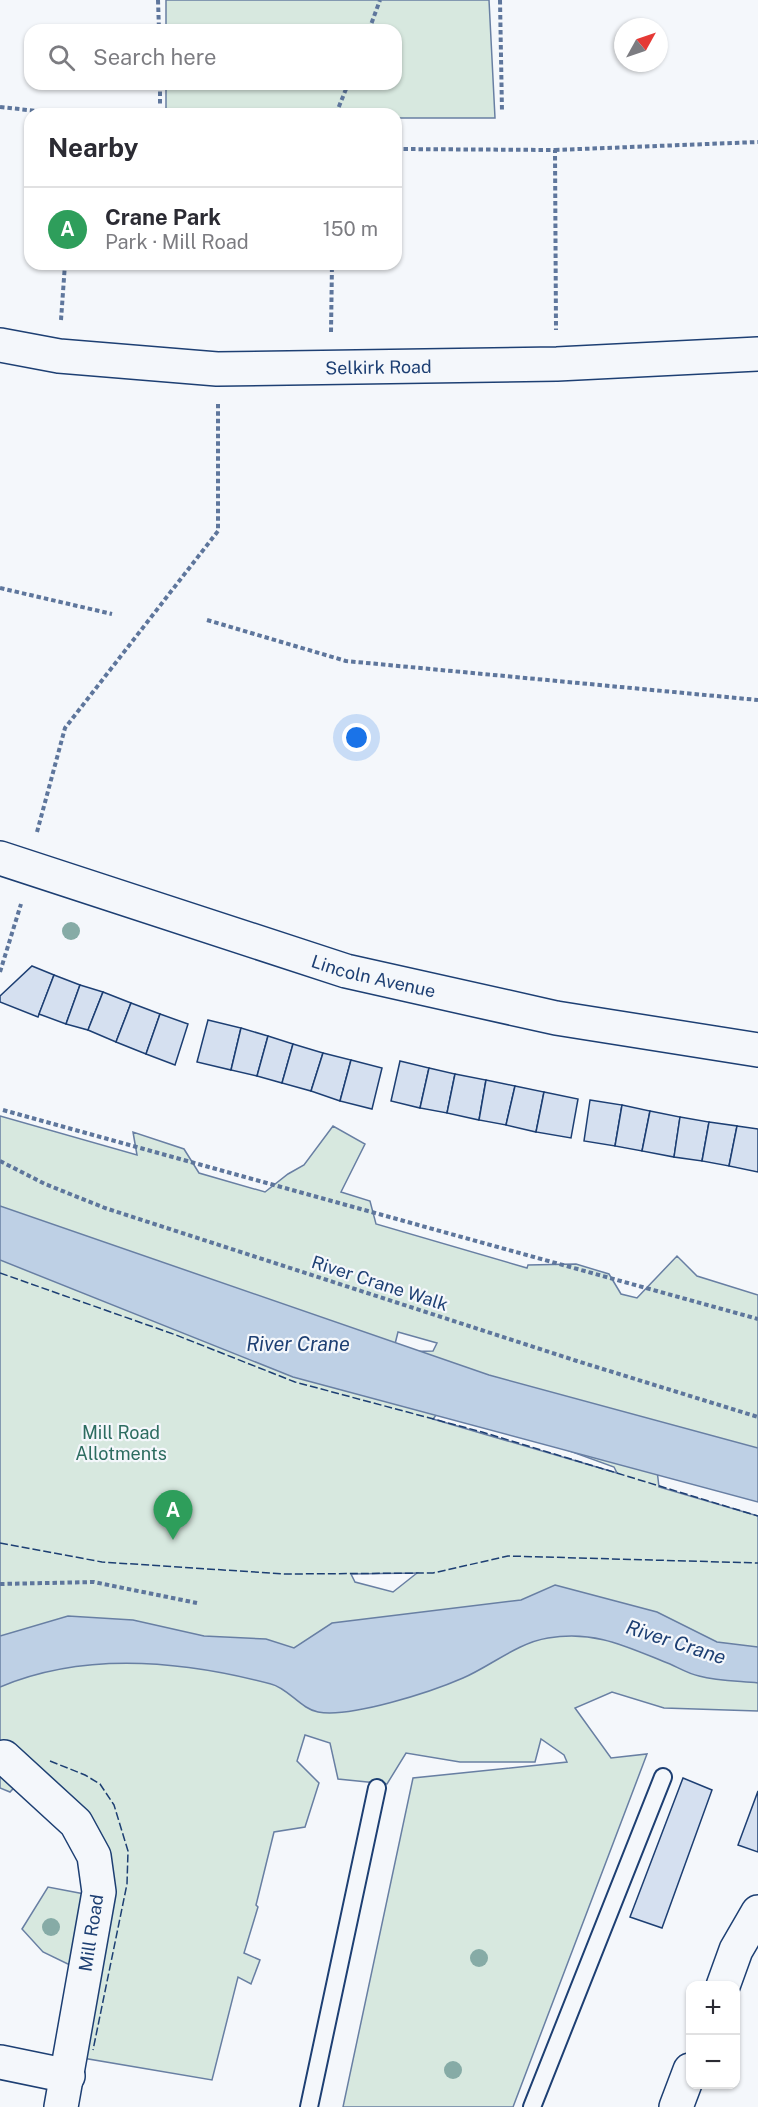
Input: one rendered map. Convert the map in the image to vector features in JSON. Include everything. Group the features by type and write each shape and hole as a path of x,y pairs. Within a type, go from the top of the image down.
{"street":[{"name":"Selkirk Road","path":"0,345 58,356 217,369 557,364 758,354"},
{"name":"Lincoln Avenue","path":"0,858 346,971 556,1018 758,1050"},
{"name":"Mill Road","path":"4,1757 76,1823 94,1856 99,1892 64,2092"},
{"path":"725,1981 736,1950 758,1912"},
{"path":"0,2062 64,2092"},
{"path":"676,2107 686,2081"}],"lane":[{"path":"532,2107 663,1777"},
{"path":"309,2107 377,1788"}],"path":[{"path":"158,0 159,24"},
{"path":"371,24 380,0"},
{"path":"500,0 502,112"},
{"path":"160,90 160,104"},
{"path":"338,108 346,90"},
{"path":"0,107 24,110"},
{"path":"402,149 555,150 758,142"},
{"path":"555,150 557,364"},
{"path":"58,356 65,270"},
{"path":"331,368 332,270"},
{"path":"0,972 32,870 38,821 65,728 218,531 217,369"},
{"path":"0,588 112,614"},
{"path":"207,621 346,661 758,700"},
{"path":"3,1110 758,1319"},
{"name":"River Crane Walk","path":"0,1161 45,1184 105,1208 577,1361 758,1416"},
{"path":"0,1584 94,1582 197,1603"}],"green space":[{"path":"166,0 489,0 495,118 402,118 402,108 166,108 166,90 402,90 402,24 166,24"},
{"name":"Mill Road Allotments","path":"0,1116 137,1155 133,1132 184,1149 199,1173 265,1192 304,1165 333,1126 365,1144 341,1192 370,1201 376,1224 527,1268 528,1265 576,1264 609,1274 621,1294 637,1298 677,1256 697,1276 758,1295 758,1464 657,1470 659,1487 758,1516 758,1711 664,1708 612,1692 575,1708 611,1758 647,1754 513,2107 343,2107 413,1778 567,1762 564,1755 541,1739 535,1762 460,1762 406,1753 387,1784 338,1779 330,1743 305,1735 297,1761 319,1783 305,1827 274,1832 256,1905 258,1907 244,1953 260,1960 251,1984 238,1977 212,2080 71,2056 70,1965 43,1952 22,1929 48,1887 90,1895 91,1867 25,1776 10,1792 0,1788","holes":["398,1332 437,1343 433,1351 393,1352","440,1410 523,1434 614,1467 617,1473 433,1419","417,1573 393,1592 355,1582 351,1574"]}],"water":[{"name":"River Crane","path":"0,1206 489,1375 758,1448 758,1502 293,1377 0,1260"},
{"name":"River Crane","path":"555,1585 657,1612 717,1642 758,1647 758,1683 699,1676 611,1642 581,1636 565,1636 548,1638 526,1645 473,1673 431,1690 370,1708 332,1713 312,1710 271,1684 238,1676 169,1665 100,1664 66,1668 0,1687 0,1636 68,1616 133,1620 204,1636 266,1639 294,1648 332,1623 521,1600"}],"building":[{"path":"32,966 54,975 38,1017 0,1002 0,996"},
{"path":"54,975 80,985 66,1024 39,1014"},
{"path":"80,985 103,992 88,1030 66,1024"},
{"path":"103,992 131,1003 116,1042 88,1030"},
{"path":"131,1003 160,1014 146,1054 116,1042"},
{"path":"160,1014 188,1024 175,1065 146,1054"},
{"path":"208,1020 241,1028 231,1070 197,1062"},
{"path":"241,1028 268,1036 257,1076 231,1070"},
{"path":"268,1036 293,1044 282,1083 257,1076"},
{"path":"293,1044 323,1053 311,1091 282,1083"},
{"path":"323,1053 351,1060 340,1101 311,1091"},
{"path":"351,1060 382,1068 372,1109 340,1101"},
{"path":"400,1061 429,1068 420,1108 391,1101"},
{"path":"429,1068 455,1074 447,1113 420,1108"},
{"path":"455,1074 486,1080 479,1120 447,1113"},
{"path":"486,1080 515,1086 506,1125 479,1120"},
{"path":"515,1086 544,1092 536,1132 506,1125"},
{"path":"544,1092 578,1099 571,1138 536,1132"},
{"path":"590,1100 622,1105 615,1146 584,1141"},
{"path":"622,1105 650,1111 642,1151 615,1146"},
{"path":"650,1111 680,1117 674,1157 642,1151"},
{"path":"680,1117 709,1122 702,1161 674,1157"},
{"path":"709,1122 737,1126 729,1166 702,1161"},
{"path":"737,1126 758,1129 758,1172 729,1166"},
{"path":"683,1778 712,1790 662,1928 630,1917"},
{"path":"758,1791 758,1852 738,1845"}],"fence":[{"path":"0,1273 176,1335 295,1382 482,1432 758,1516"},
{"path":"0,1543 102,1562 285,1574 433,1573 508,1556 758,1563"},
{"path":"50,1761 85,1775 100,1784 114,1805 128,1851 127,1884 93,2050"}],"place":[{"name":"Crane Park","path":"173,1540"}]}
